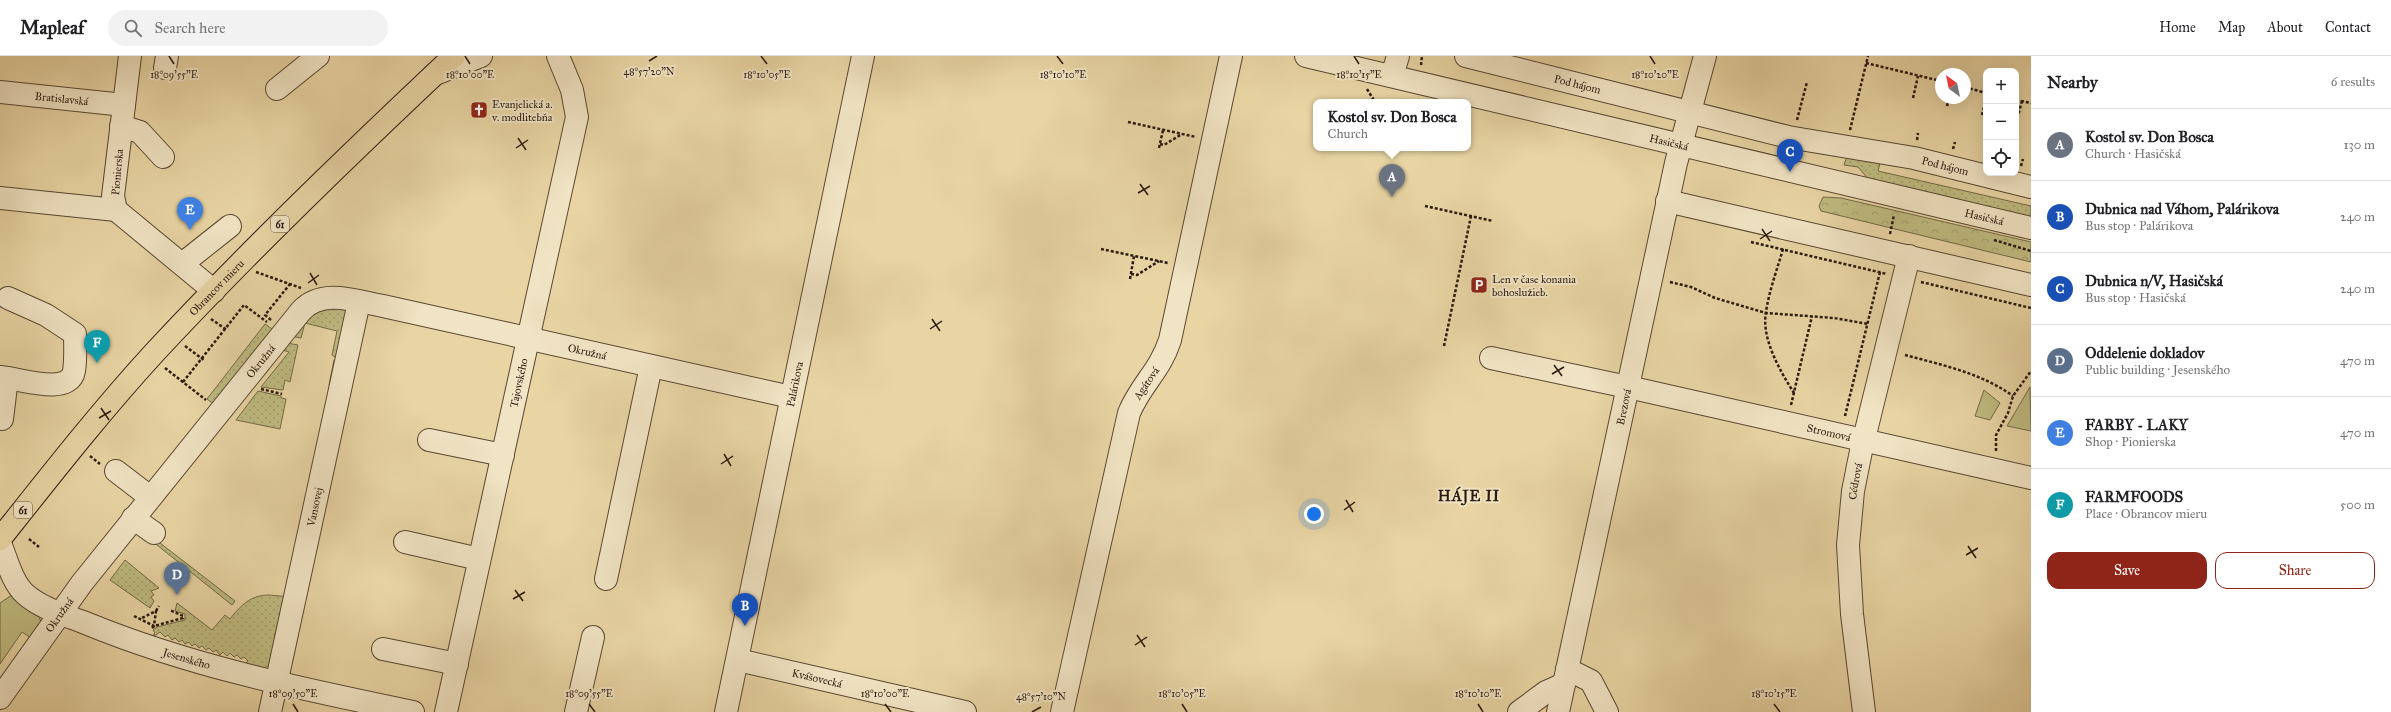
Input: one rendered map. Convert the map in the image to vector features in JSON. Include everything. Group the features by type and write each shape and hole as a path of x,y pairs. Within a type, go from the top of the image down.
{"main road":[{"name":"Obrancov mieru","path":"0,539 104,411 155,352 295,208 454,56"}],"street":[{"name":"Pionierska","path":"130,56 113,196 116,210 214,291"},
{"path":"277,89 318,56"},
{"path":"434,75 481,56"},
{"name":"Tajovského","path":"446,712 577,117 572,90 558,56"},
{"name":"Palárikova","path":"726,712 863,56"},
{"name":"Agátová","path":"1062,712 1129,413 1140,392 1163,361 1170,340 1231,56"},
{"name":"Hasičská","path":"1306,56 1395,66 1680,145 2031,228"},
{"name":"Pod hájom","path":"1466,56 1648,101 1690,114 1792,137 1914,158 2031,187"},
{"path":"1680,145 1690,114 1705,56"},
{"name":"Bratislavská","path":"0,92 123,116 163,157"},
{"name":"Brezová","path":"1558,712 1626,386 1680,145"},
{"path":"0,198 116,210"},
{"path":"1667,201 2031,285"},
{"path":"182,264 230,226"},
{"name":"Cédrová","path":"1864,712 1852,614 1848,545 1853,491 1863,441 1909,256"},
{"name":"Okružná","path":"0,698 59,612 133,518 304,307 313,301 325,297 359,302 791,397"},
{"path":"2,419 3,378 54,386 67,383 74,373 76,334 46,315 8,298"},
{"name":"Vansovej","path":"270,712 359,302"},
{"name":"Stromová","path":"1491,358 1626,386 2031,478"},
{"path":"606,578 651,366"},
{"path":"429,440 503,455"},
{"path":"109,468 150,497"},
{"path":"133,518 154,533"},
{"path":"405,542 479,559"},
{"name":"Jesenského","path":"0,543 14,578 22,591 38,603 59,612 164,652 276,683 413,712"},
{"path":"576,712 593,637"},
{"path":"383,649 456,664"},
{"name":"Kvášovecká","path":"738,660 916,706 965,712"},
{"path":"1518,712 1565,677 1591,681 1607,712"}],"path":[{"path":"1852,124 1868,56"},
{"path":"1866,63 1935,80"},
{"path":"1913,98 1918,76"},
{"path":"1792,137 1807,82"},
{"path":"1364,86 1373,99"},
{"path":"1971,88 1983,91"},
{"path":"2019,100 2031,103"},
{"path":"2019,112 2022,101"},
{"path":"1982,115 1985,104"},
{"path":"1128,122 1198,138"},
{"path":"1159,148 1163,130"},
{"path":"1160,144 1164,145 1182,134"},
{"path":"1841,435 1899,196"},
{"path":"1425,206 1493,221"},
{"path":"1444,346 1471,216"},
{"path":"1744,240 2031,308"},
{"path":"1101,249 1171,263"},
{"path":"1783,249 1766,313 1767,336 1779,367 1794,393"},
{"path":"1130,279 1134,256"},
{"path":"1131,274 1137,275 1159,261"},
{"path":"255,272 325,297"},
{"path":"1670,282 1691,287 1714,298 1766,313 1834,318 1868,324"},
{"path":"265,315 290,284"},
{"path":"183,382 226,330 244,305 265,321"},
{"path":"1790,406 1812,316"},
{"path":"214,321 226,330"},
{"path":"189,349 203,359"},
{"path":"1905,355 1962,370 2002,389 2013,396"},
{"path":"165,368 220,411"},
{"path":"1996,454 1996,435 2008,413 2013,396 2031,371"},
{"path":"260,389 282,394"},
{"path":"90,456 109,468"},
{"path":"29,539 39,547"},
{"path":"134,616 154,626 156,611 159,606"},
{"path":"157,625 183,618 184,616 170,610"},
{"path":"140,619 156,611"}],"green space":[{"path":"1848,153 1882,156 1878,171 2031,206 2031,217 1870,181 1858,167 1844,165"},
{"path":"1823,197 1841,198 2031,242 2031,262 1821,211 1819,206"},
{"path":"327,304 343,308 351,316 334,398 329,397 331,386 329,385 334,360 338,359 332,355 337,331 305,323 301,338 286,335 308,311 320,305"},
{"path":"265,324 278,333 218,407 207,399"},
{"path":"282,342 298,345 290,382 285,380 283,390 261,387 289,352 276,348"},
{"path":"2030,387 2031,431 2007,426"},
{"path":"1984,390 2000,403 1990,420 1975,416"},
{"path":"258,391 281,396 281,398 286,399 280,429 236,420"},
{"path":"151,536 235,601 232,605 147,537"},
{"path":"125,560 159,588 151,591 154,595 151,597 154,601 150,608 110,580"},
{"path":"15,593 38,614 41,622 34,640 22,632 0,664 0,603"},
{"path":"263,595 291,597 273,670 240,669 248,661 244,657 241,659 237,655 234,657 230,653 227,656 223,652 220,655 216,650 213,652 209,648 206,650 202,646 199,648 195,644 192,646 189,642 185,644 182,640 179,642 175,638 172,640 168,635 165,637 160,632 150,639 155,633 153,630 157,627 185,620 185,614 175,611 177,603 212,630 225,615 230,619 238,609 247,602"}],"place":[{"name":"Evanjelická a. v. modlitebňa","path":"479,110"},
{"name":"Dubnica n/V, Hasičská","path":"1790,172"},
{"name":"Kostol sv. Don Bosca","path":"1392,197"},
{"name":"FARBY - LAKY","path":"190,230"},
{"name":"Len v čase konania bohoslužieb.","path":"1479,285"},
{"name":"FARMFOODS","path":"97,363"},
{"name":"Oddelenie dokladov","path":"177,595"},
{"name":"Dubnica nad Váhom, Palárikova","path":"745,626"}],"district":[{"name":"HÁJE II","path":"1469,496"}]}
